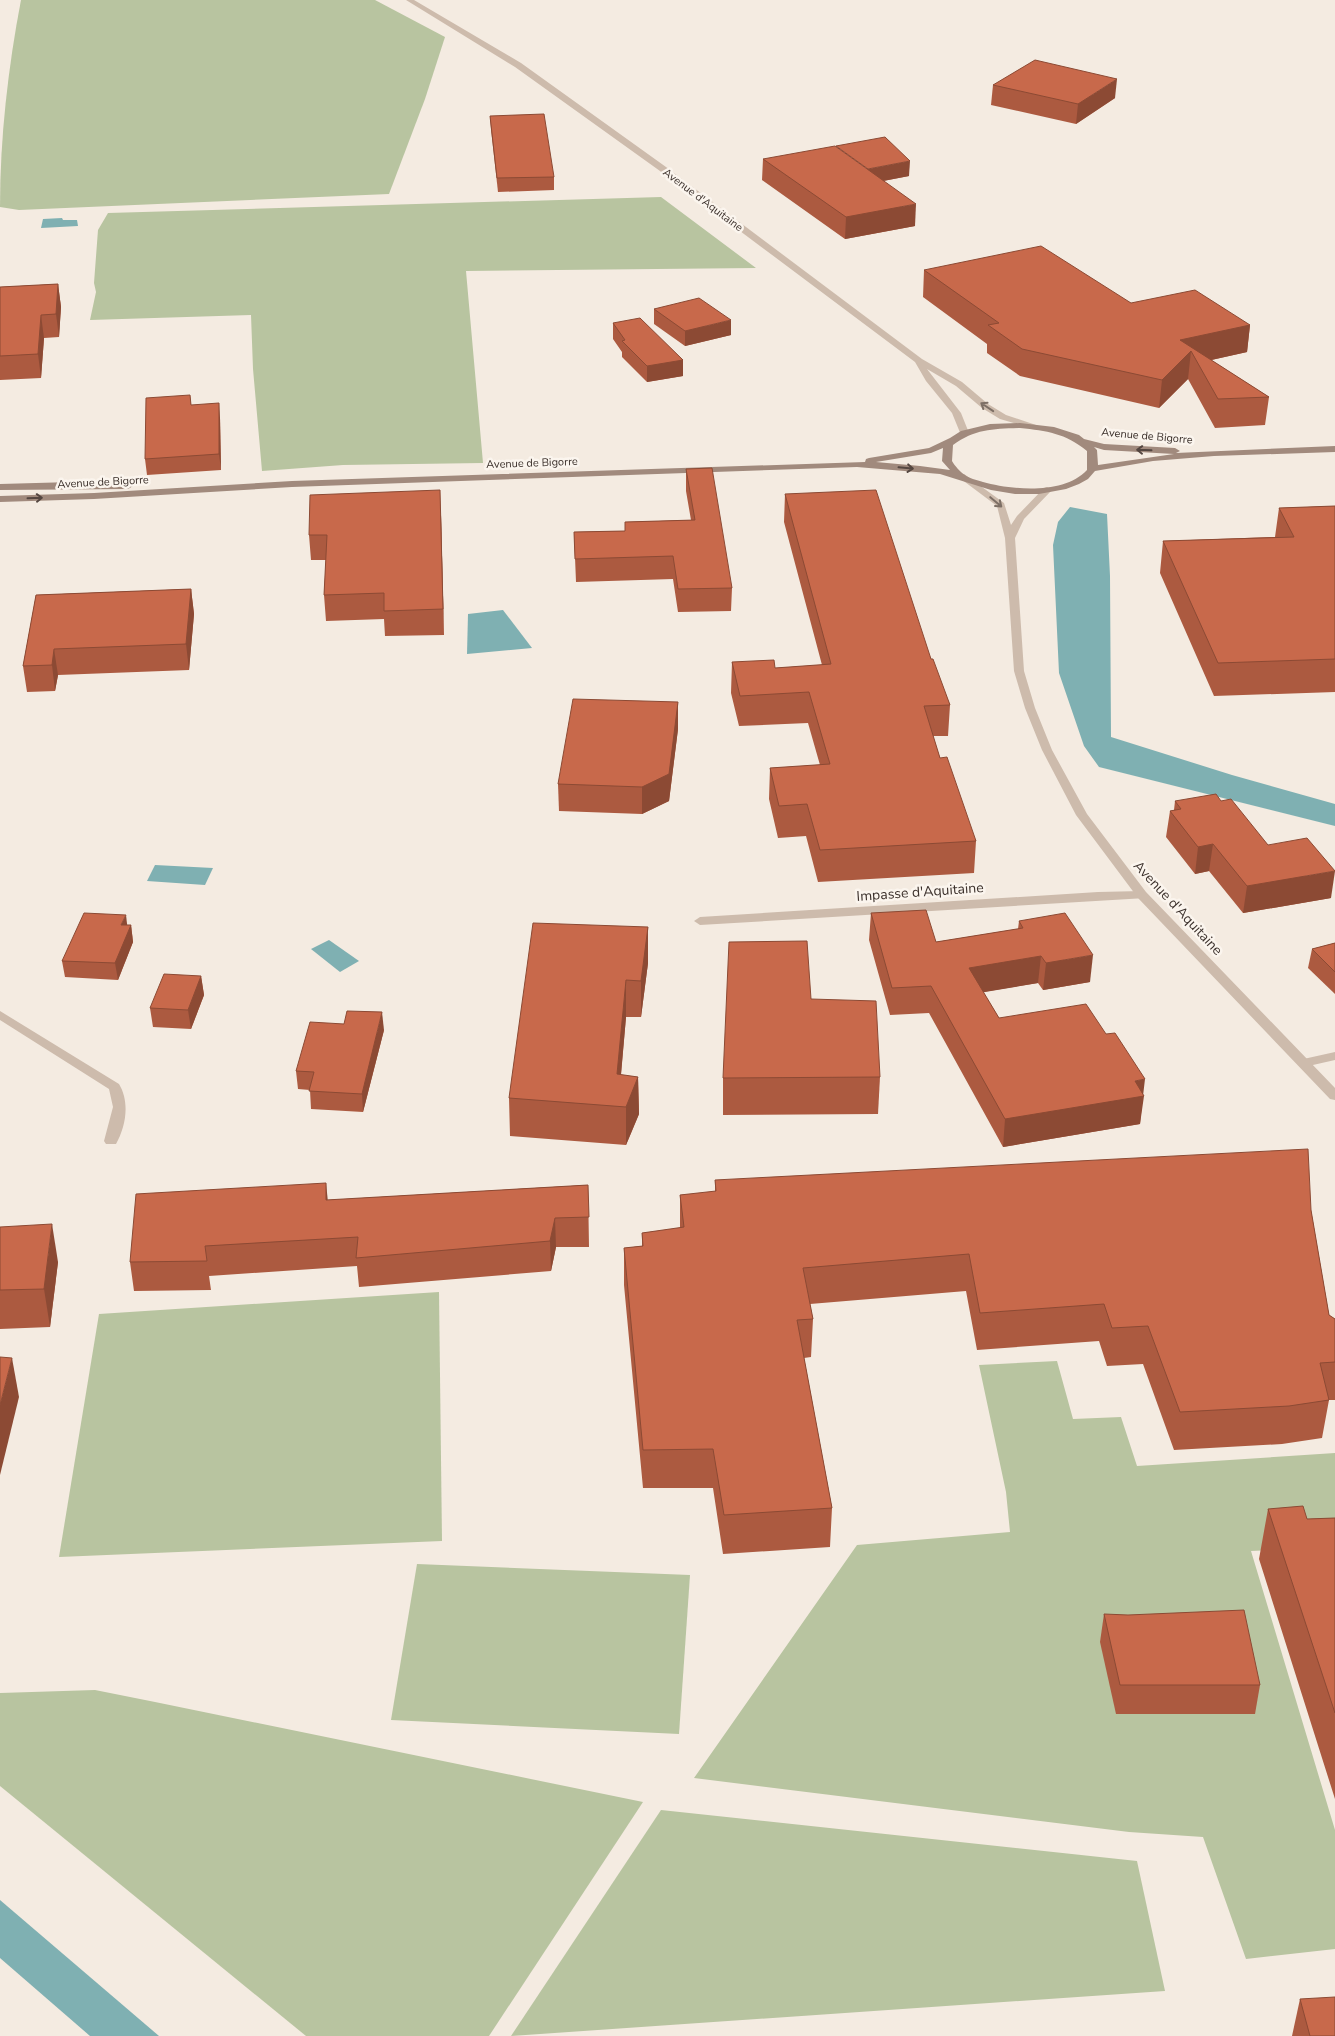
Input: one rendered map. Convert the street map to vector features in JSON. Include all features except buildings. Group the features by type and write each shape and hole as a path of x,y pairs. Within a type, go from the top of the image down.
{"main road":[{"name":"Avenue de Bigorre","path":"857,464 931,450 951,442 964,433 984,427 1006,424 1031,425 1069,434 1083,442 1104,447 1210,454"},
{"path":"951,442 946,452 947,462 962,476"},
{"path":"1083,442 1092,450 1095,460 1093,469"},
{"name":"Avenue de Bigorre","path":"0,499 94,496 208,488 857,464 940,471 962,476 993,488 1047,490 1076,482 1084,478 1093,469 1129,461 1210,454 1335,449"},
{"path":"0,493 14,492 33,486"},
{"name":"Avenue de Bigorre","path":"0,487 208,488"}],"street":[{"name":"Avenue d'Aquitaine","path":"409,0 526,70 919,361 922,370 955,411 963,426 964,433"},
{"path":"919,361 959,384 985,406 1003,417 1031,425"},
{"name":"Avenue d'Aquitaine","path":"962,476 1001,505 1010,538 1019,671 1030,708 1047,750 1082,815 1142,895 1335,1096"},
{"path":"1010,538 1020,518 1047,490"},
{"name":"Impasse d'Aquitaine","path":"700,921 1098,896 1142,895"},
{"path":"0,1015 114,1087 119,1095 121,1104 120,1116 111,1141"},
{"path":"1304,1063 1335,1056"}],"green space":[{"path":"21,0 375,0 445,37 425,99 389,194 19,210 0,207 1,155 6,103 12,51"},
{"path":"661,197 756,268 466,271 483,463 343,465 262,471 253,369 251,315 90,320 96,292 94,283 98,230 108,213"},
{"path":"439,1292 442,1541 59,1557 99,1314"},
{"path":"1057,1361 1073,1419 1121,1417 1137,1466 1335,1453 1335,1547 1251,1551 1335,1830 1335,1949 1246,1959 1203,1837 1129,1832 694,1778 857,1545 1010,1532 1006,1492 979,1365"},
{"path":"417,1564 690,1575 679,1734 391,1720"},
{"path":"95,1690 643,1802 489,2036 306,2036 0,1786 0,1693"},
{"path":"661,1810 1137,1861 1165,1991 511,2036"}],"water":[{"path":"62,218 63,220 77,220 78,226 41,228 43,219"},
{"path":"1070,507 1107,514 1110,576 1111,737 1232,775 1335,804 1335,826 1099,767 1084,746 1059,673 1053,545 1058,522"},
{"path":"503,610 532,648 467,654 468,614"},
{"path":"155,865 213,868 205,885 147,881"},
{"path":"329,940 359,961 340,972 311,949"},
{"path":"0,1900 159,2036 90,2036 0,1958"}]}
